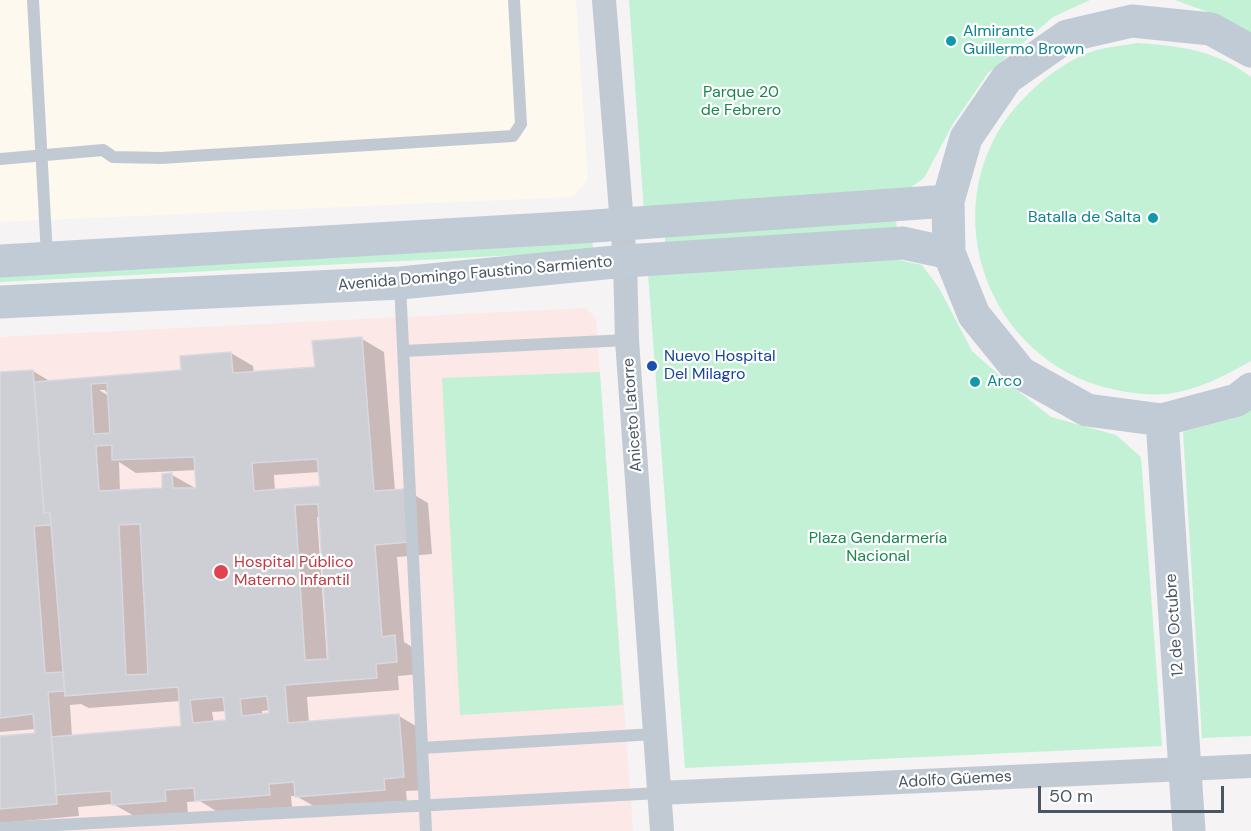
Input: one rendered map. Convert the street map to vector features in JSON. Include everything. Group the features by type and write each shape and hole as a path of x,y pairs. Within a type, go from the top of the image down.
{"main road":[{"path":"1251,51 1211,29 1131,10 1067,36 1007,78 966,138 948,201 949,253 974,315 1021,374 1087,410 1162,420 1237,400 1251,389"},
{"path":"0,261 621,224 948,201"},
{"name":"Avenida Domingo Faustino Sarmiento","path":"0,302 400,283 625,261 910,243 949,253"},
{"name":"12 de Octubre","path":"1162,420 1189,831"}],"street":[{"name":"Aniceto Latorre","path":"604,0 625,261 627,340 662,831"},
{"name":"Adolfo Güemes","path":"659,793 1251,766"}],"lane":[{"path":"33,0 47,258"},
{"path":"0,159 103,150 113,157 161,158 513,136 521,124 514,0"},
{"path":"400,283 426,831"},
{"path":"404,351 627,340"},
{"path":"422,748 655,734"},
{"path":"0,828 659,793"}],"shaded area":[{"path":"0,0 576,0 588,180 573,197 0,222"},
{"path":"586,308 596,319 633,831 0,831 0,337"}],"green space":[{"name":"Parque 20 de Febrero","path":"629,0 1090,0 1053,17 988,73 953,124 924,178 903,193 644,212"},
{"path":"1175,0 1251,0 1251,33 1224,18"},
{"path":"1137,43 1183,48 1211,55 1251,77 1251,361 1200,386 1167,394 1128,392 1091,383 1051,362 1018,333 995,297 980,258 975,216 981,174 997,133 1025,97 1054,72 1079,57 1100,49"},
{"path":"896,219 897,230 665,245 665,235"},
{"path":"592,241 594,251 0,282 0,271"},
{"name":"Plaza Gendarmería Nacional","path":"894,259 922,265 939,288 972,351 1008,383 1051,417 1116,435 1141,457 1162,746 685,768 648,274"},
{"path":"600,372 623,705 460,715 442,378"},
{"path":"1251,407 1251,736 1202,738 1183,432 1232,418"}],"building":[{"name":"Hospital Público Materno Infantil","path":"362,337 374,491 406,489 410,542 375,545 382,637 395,635 397,662 376,664 377,678 285,685 288,723 399,714 404,777 384,779 385,790 295,797 294,782 269,784 270,795 195,801 194,788 165,790 166,801 112,805 111,791 56,795 51,737 181,726 178,687 65,696 50,512 44,513 34,382 181,370 180,356 231,352 233,373 315,367 312,341","holes":["107,383 110,433 94,434 91,384","112,445 112,460 194,457 196,488 173,488 172,473 162,474 162,488 99,491 96,446","317,459 320,486 254,491 252,463","318,504 328,659 305,660 295,505","140,524 148,674 126,675 119,525","267,696 269,713 242,716 240,699","223,697 226,720 193,723 190,700"]},
{"path":"33,370 44,513 50,512 51,525 34,526 45,673 63,672 65,691 48,692 57,804 0,809 0,736 35,733 33,714 0,718 0,372"}],"place":[{"name":"Almirante Guillermo Brown","path":"951,41"},
{"name":"Batalla de Salta","path":"1153,218"},
{"name":"Nuevo Hospital Del Milagro","path":"652,366"},
{"name":"Arco","path":"975,382"},
{"name":"Hospital Público Materno Infantil","path":"221,572"}]}
